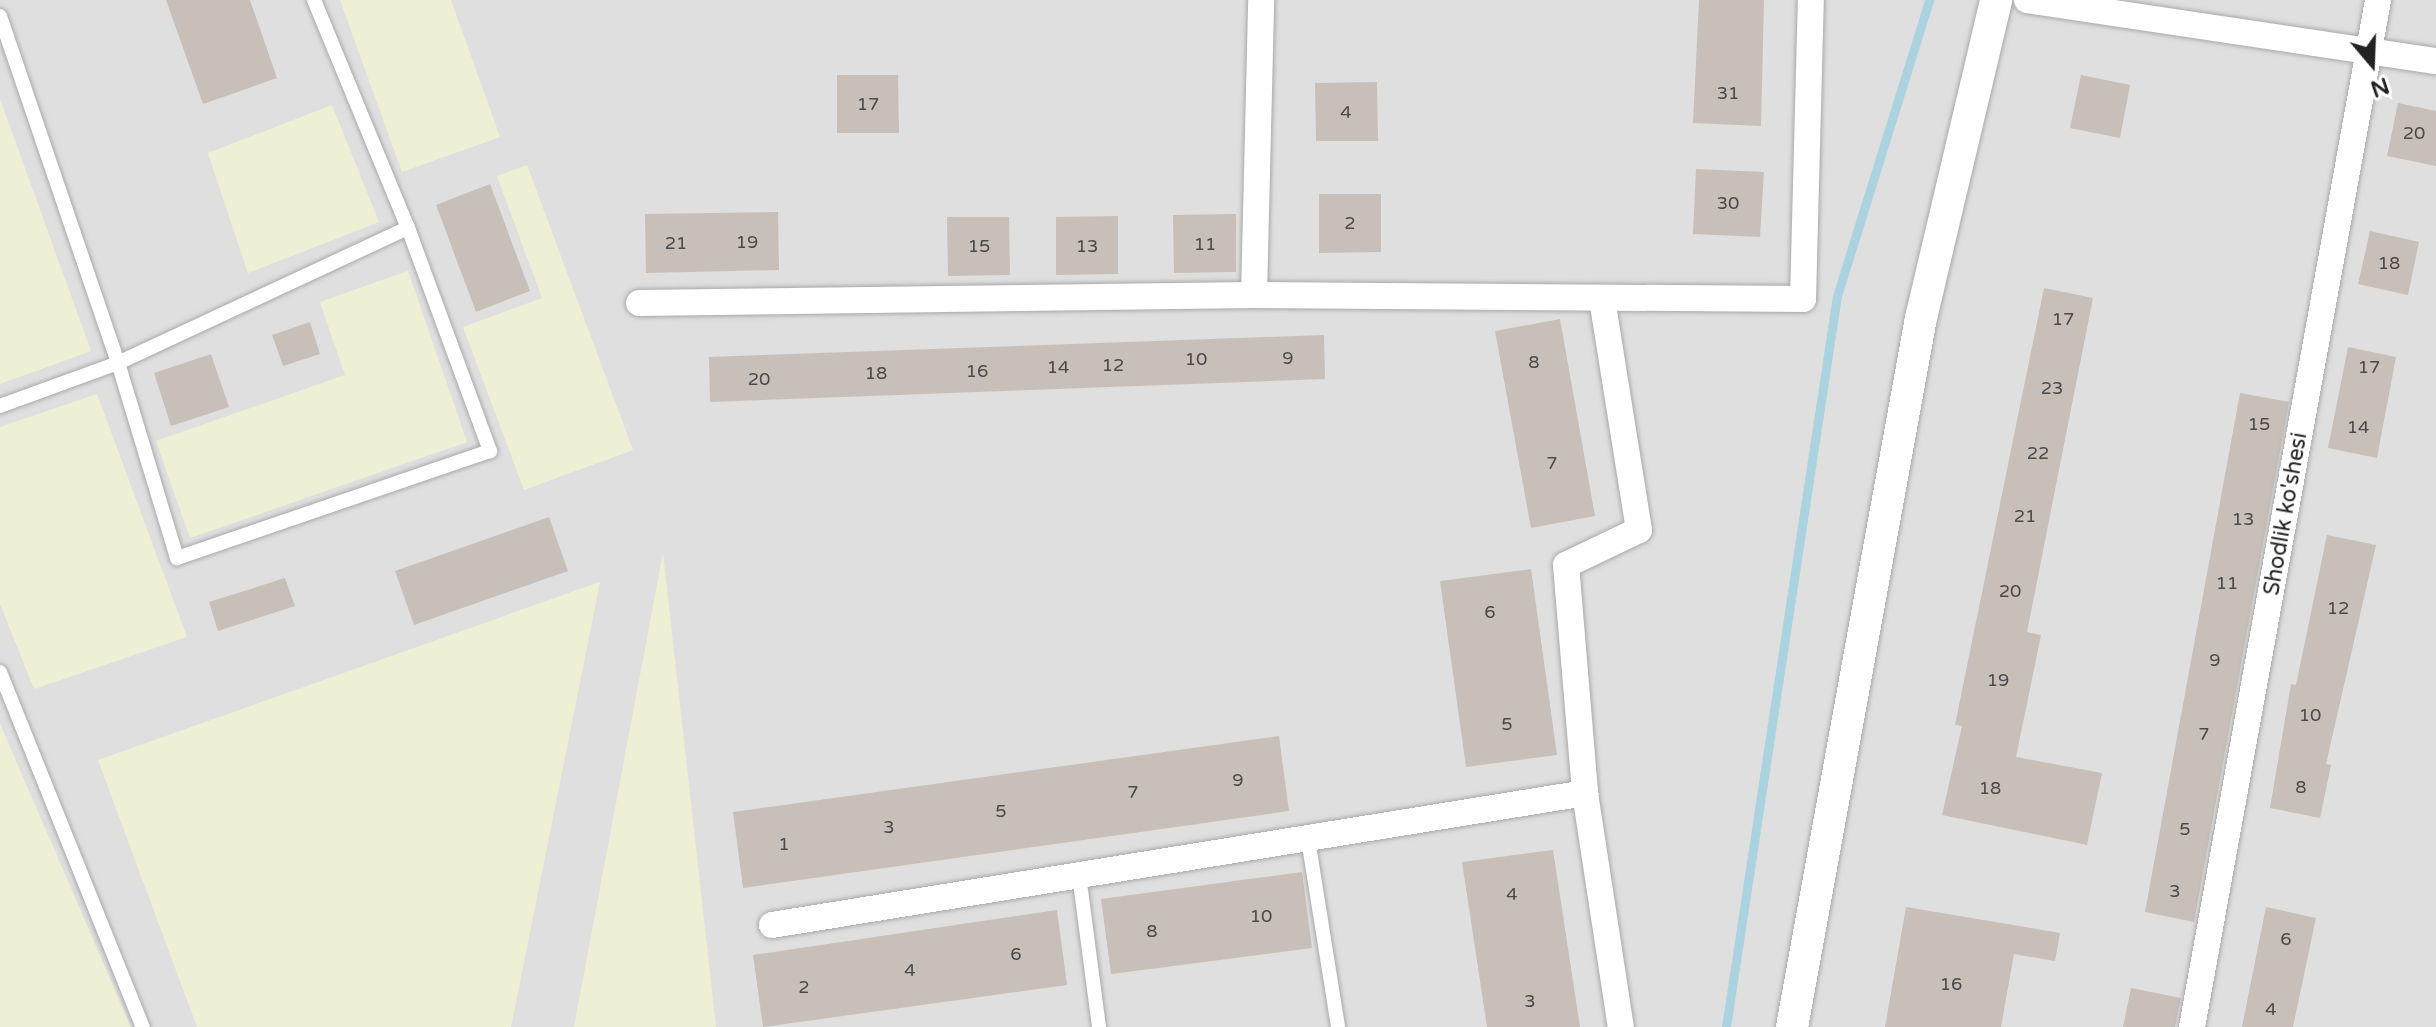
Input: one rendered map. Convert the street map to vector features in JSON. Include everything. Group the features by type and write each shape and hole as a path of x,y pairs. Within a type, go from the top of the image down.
{"street":[{"path":"1254,295 1261,0"},
{"path":"639,303 1254,295 1803,299 1811,0"},
{"path":"1792,1027 1921,318 1996,0"},
{"path":"2027,0 2436,61"},
{"name":"Shodlik ko'shesi","path":"2192,1027 2378,0"},
{"path":"1602,299 1639,530 1566,565 1585,793 1621,1027"},
{"path":"772,925 1585,793"}],"lane":[{"path":"2,25 118,363 177,558 490,451 408,228 314,0"},
{"path":"0,406 118,363 408,228"},
{"path":"0,672 143,1027"},
{"path":"1308,839 1338,1027"},
{"path":"1079,875 1099,1027"}],"shaded area":[{"path":"0,0 2436,0 2436,1027 0,1027"}],"green space":[{"path":"340,0 451,0 500,137 402,172"},
{"path":"0,99 91,351 0,384"},
{"path":"332,105 379,222 248,273 208,153"},
{"path":"527,165 633,450 524,490 463,327 542,298 497,176"},
{"path":"408,271 467,442 190,538 156,441 345,375 320,302"},
{"path":"97,394 187,637 34,689 0,604 0,427"},
{"path":"663,553 716,1027 574,1027"},
{"path":"600,582 511,1027 197,1027 98,760"},
{"path":"0,724 131,1027 0,1027"}],"building":[{"path":"166,0 250,0 277,78 203,104"},
{"path":"1699,0 1764,0 1761,126 1693,123"},
{"path":"837,75 898,75 899,133 837,133"},
{"path":"2081,75 2130,85 2120,138 2070,128"},
{"path":"1377,82 1378,141 1316,141 1315,83"},
{"path":"2398,103 2436,111 2436,166 2387,156"},
{"path":"1696,169 1764,172 1760,237 1693,234"},
{"path":"490,184 530,291 476,312 436,205"},
{"path":"1319,194 1381,194 1381,252 1319,253"},
{"path":"778,212 779,270 646,273 645,214"},
{"path":"1236,214 1236,272 1174,273 1173,215"},
{"path":"1118,216 1118,274 1056,275 1056,217"},
{"path":"947,217 1009,217 1010,275 948,276"},
{"path":"2370,231 2419,242 2408,295 2358,284"},
{"path":"2044,288 2093,298 2027,632 2041,635 2016,757 2102,773 2087,845 1942,815 1962,726 1955,725"},
{"path":"1560,319 1595,516 1531,528 1495,331"},
{"path":"310,322 320,354 283,366 272,335"},
{"path":"1324,335 1325,379 710,402 709,357"},
{"path":"2348,347 2396,357 2377,458 2328,448"},
{"path":"211,354 229,407 171,426 154,373"},
{"path":"2240,393 2289,402 2194,922 2145,912"},
{"path":"549,517 568,571 414,625 395,571"},
{"path":"2327,535 2376,545 2326,764 2331,765 2320,818 2270,808 2291,684 2296,685"},
{"path":"1531,569 1557,755 1466,767 1440,581"},
{"path":"285,578 295,606 218,631 209,602"},
{"path":"1279,736 1289,811 743,888 733,812"},
{"path":"1553,850 1580,1027 1487,1027 1462,862"},
{"path":"1302,872 1312,948 1111,974 1101,899"},
{"path":"1906,907 2060,933 2055,961 2014,954 2001,1027 1885,1027"},
{"path":"2266,907 2316,918 2293,1027 2242,1027"},
{"path":"1057,910 1067,985 763,1027 753,955"},
{"path":"2131,988 2181,998 2175,1027 2123,1027"}],"waterway":[{"path":"1726,1027 1837,296 1929,0"}]}
